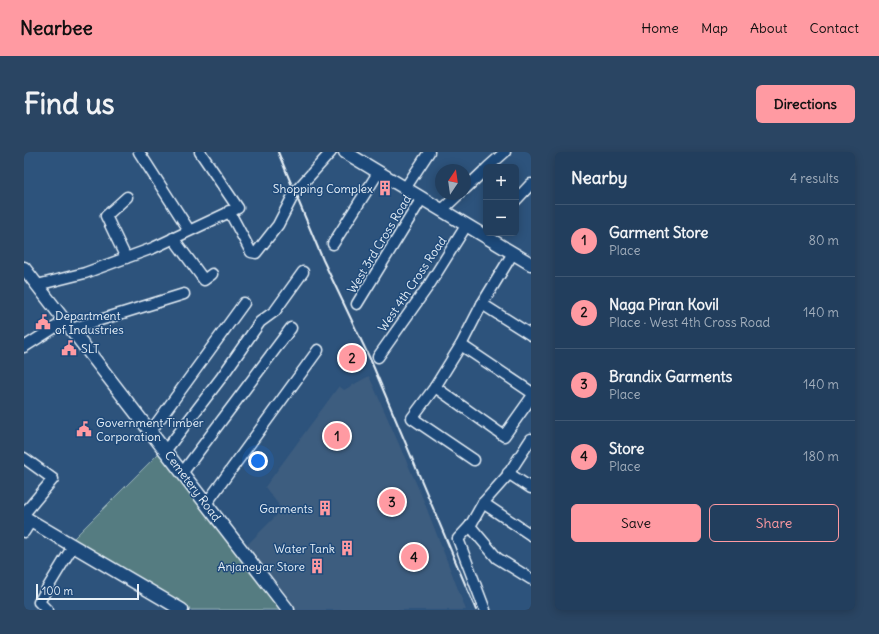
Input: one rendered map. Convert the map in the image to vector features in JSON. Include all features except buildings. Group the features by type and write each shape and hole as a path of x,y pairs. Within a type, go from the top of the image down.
{"main road":[{"path":"345,152 378,173 406,187 466,226 483,234"},
{"path":"488,236 530,262"},
{"name":"Cemetery Road","path":"24,268 288,610"},
{"path":"26,518 176,609"}],"street":[{"path":"139,152 189,230"},
{"path":"37,285 85,273 153,248 238,208 200,152"},
{"path":"229,211 251,252 256,253 278,225 295,192 331,152"},
{"path":"406,187 429,152"},
{"path":"492,164 505,152"},
{"path":"471,183 483,172"},
{"path":"333,244 378,173"},
{"path":"519,197 531,184"},
{"path":"126,258 106,216 127,197"},
{"name":"West 3rd Cross Road","path":"357,304 422,198"},
{"path":"442,210 453,200"},
{"name":"West 4th Cross Road","path":"378,357 429,285 466,226"},
{"path":"173,238 204,280 212,274"},
{"path":"474,460 412,418 435,387 513,253"},
{"path":"166,450 221,378 260,322 275,311 303,272"},
{"path":"24,347 68,325 184,294"},
{"path":"151,431 244,303"},
{"path":"482,304 531,336"},
{"path":"182,472 291,328"},
{"path":"461,344 531,392"},
{"path":"206,504 318,350"},
{"path":"435,387 504,436 531,398"},
{"path":"485,610 458,539 470,526 483,503 508,473 531,439"},
{"path":"24,458 53,479 26,518 24,532"},
{"path":"508,473 531,488"},
{"path":"483,503 531,535"},
{"path":"470,526 497,558 531,579"},
{"path":"47,610 39,602 73,546"}],"shaded area":[{"path":"369,376 423,499 466,610 294,610 245,547 280,512 278,504 265,487 339,386 344,390"}],"green space":[{"path":"160,452 285,610 188,610 71,541"}],"railway":[{"path":"278,152 323,260 371,361 476,610"}],"place":[{"name":"Shopping Complex","path":"385,188"},
{"name":"Department of Industries","path":"43,322"},
{"name":"SLT","path":"69,348"},
{"name":"Naga Piran Kovil","path":"352,358"},
{"name":"Government Timber Corporation","path":"84,429"},
{"name":"Garment Store","path":"337,436"},
{"name":"Brandix Garments","path":"392,502"},
{"name":"Garments","path":"325,508"},
{"name":"Water Tank","path":"347,548"},
{"name":"Store","path":"414,557"},
{"name":"Anjaneyar Store","path":"317,566"}]}
